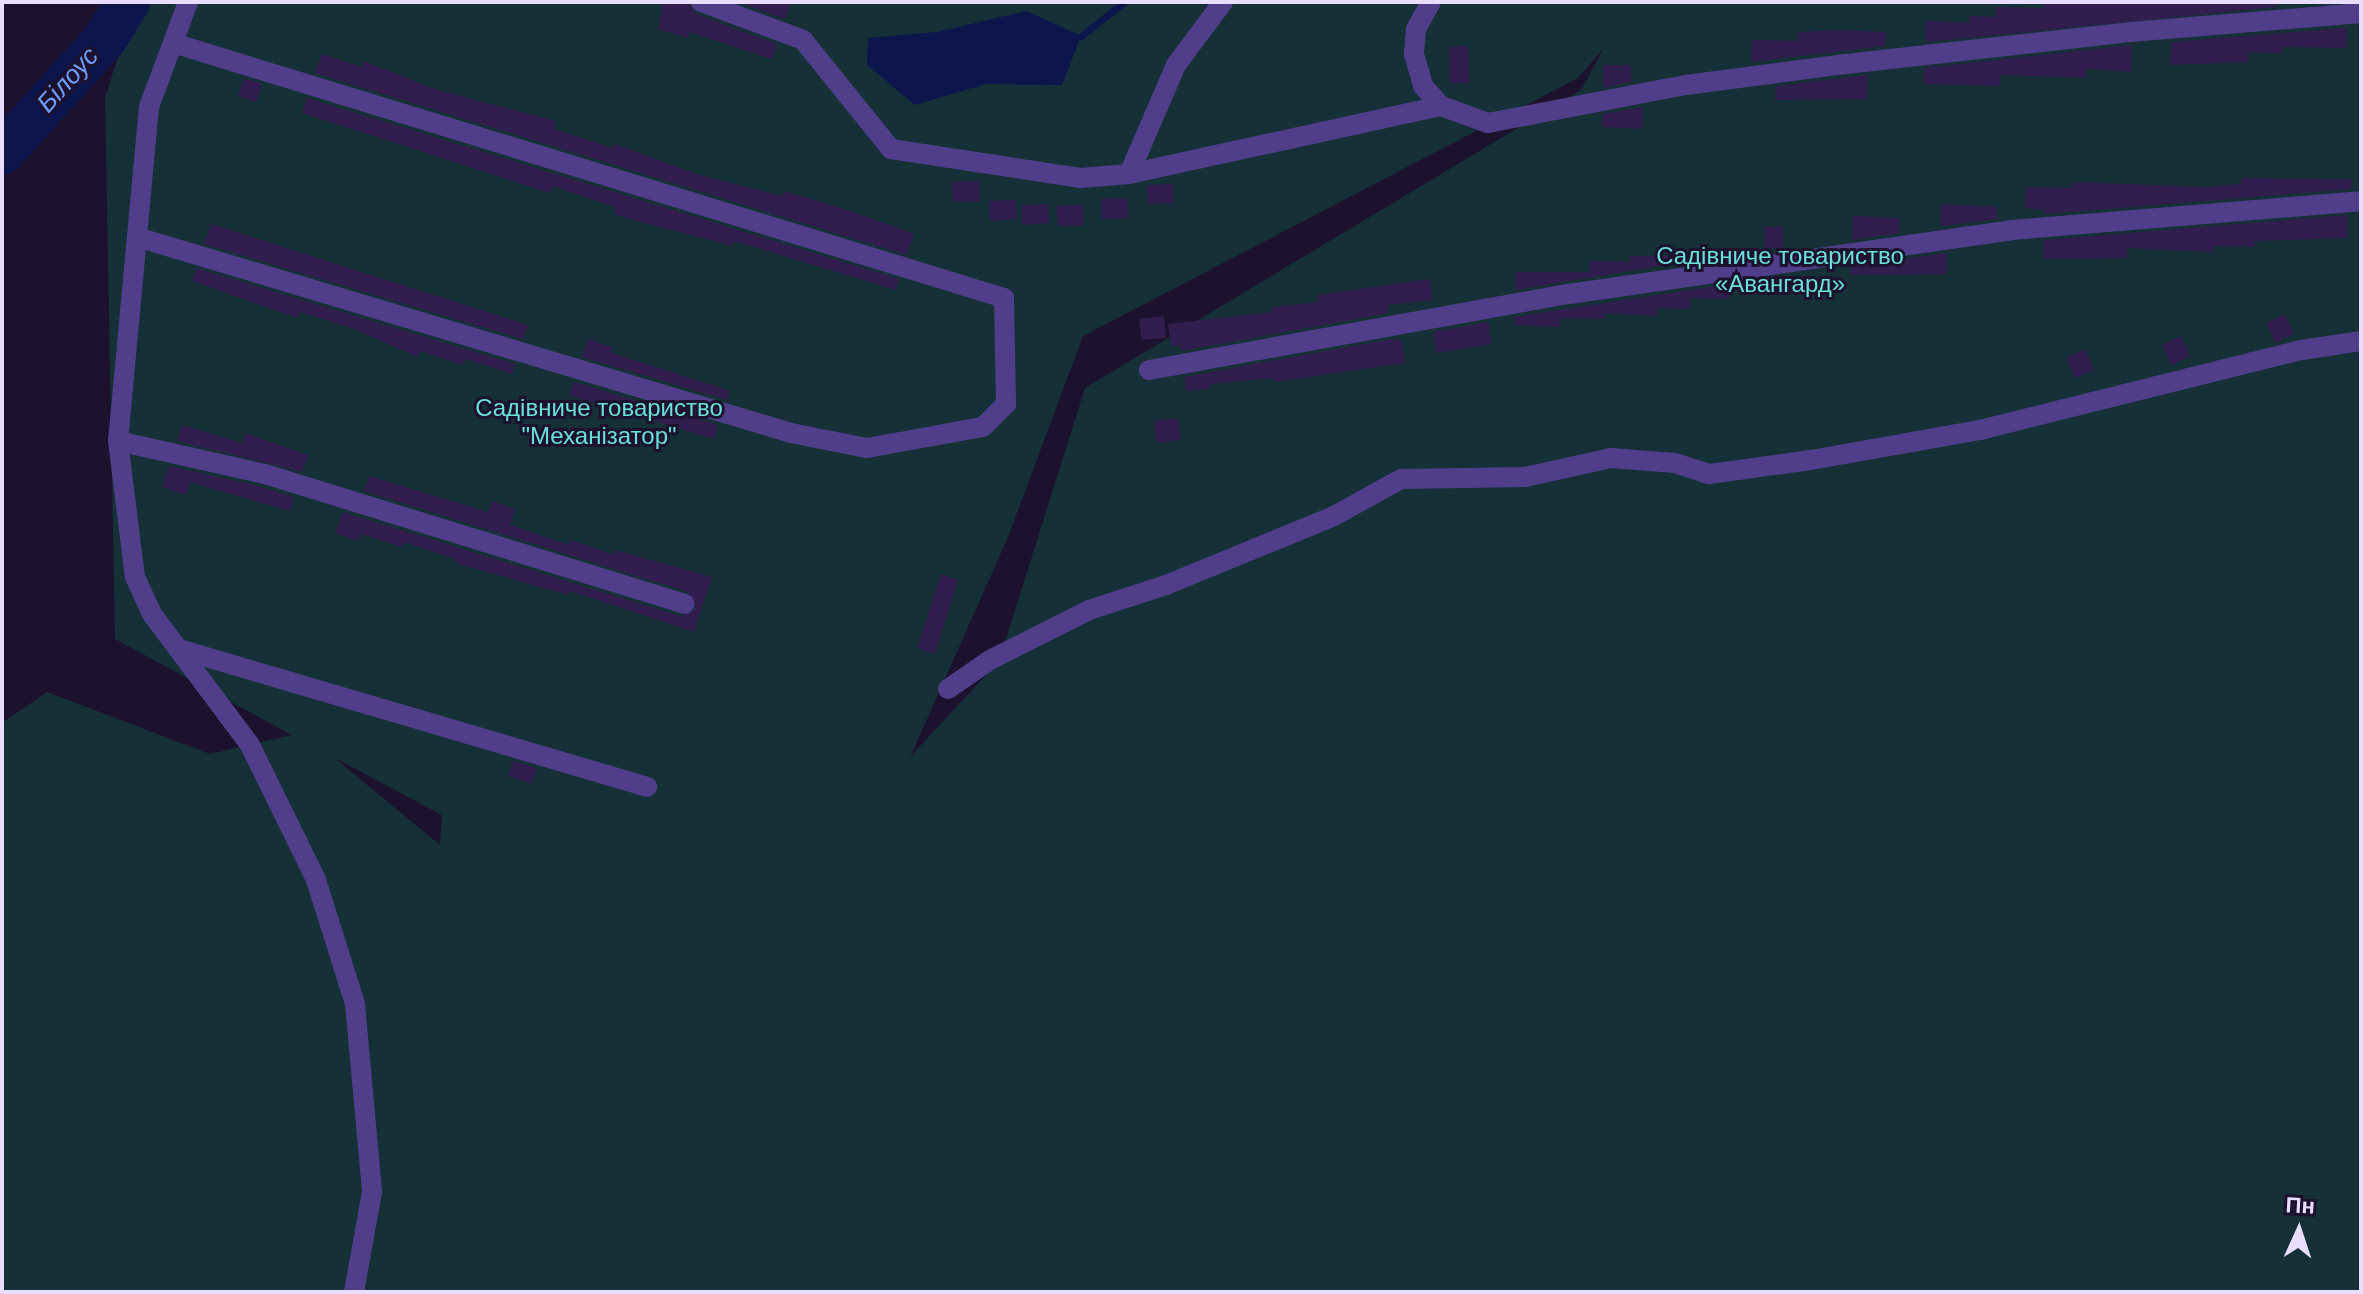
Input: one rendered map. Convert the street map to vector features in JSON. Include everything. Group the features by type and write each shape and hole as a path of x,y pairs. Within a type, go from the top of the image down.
{"street":[{"path":"188,2 149,107 118,441 135,577 152,614 256,758 316,880 355,1004 372,1192 354,1292"},
{"path":"701,2 803,40 891,149 1080,178 1129,174 1441,106"},
{"path":"1129,174 1176,65 1223,2"},
{"path":"1431,2 1416,29 1414,54 1423,86 1441,106 1488,123 1686,85 1807,69 2130,32 2361,13"},
{"path":"137,237 791,433 867,448 983,427 1006,404 1004,298 902,263 173,43"},
{"path":"1149,370 1569,294 2011,230 2361,201"},
{"path":"948,689 990,660 1089,610 1166,585 1334,516 1401,479 1525,477 1611,458 1675,463 1709,474 1811,460 1980,430 2302,350 2361,341"},
{"path":"118,441 265,474 684,604"},
{"path":"179,649 647,787"}],"green space":[{"path":"135,2 2361,2 2361,1292 2,1292 2,723 47,692 210,754 292,735 115,639 105,98","holes":["1604,48 1581,90 1085,388 999,661 910,757 1008,537 1083,336 1578,78","337,760 442,815 440,845"]}],"shaded area":[{"path":"1027,11 1081,36 1062,85 986,84 915,105 867,65 868,38 937,32"}],"building":[{"path":"663,2 688,2 696,14 777,44 772,59 690,32 688,38 658,29"},
{"path":"738,2 791,2 785,19"},
{"path":"2276,2 2276,7 1925,42 1926,21 1969,23 1969,16 1996,17 1996,7 2044,8 2044,3"},
{"path":"2347,28 2346,48 2282,47 2282,54 2249,52 2248,62 2170,65 2171,42"},
{"path":"1798,32 1886,32 1885,46 1751,62 1752,40 1798,41"},
{"path":"2132,45 2131,72 2086,69 2086,78 2000,75 2000,86 1924,84 1924,68"},
{"path":"1468,46 1470,83 1450,83 1449,47"},
{"path":"322,54 362,67 363,61 438,90 556,121 554,129 613,148 615,144 696,174 782,196 784,191 914,234 907,255 315,73"},
{"path":"1603,65 1631,65 1631,82 1603,88"},
{"path":"1868,75 1867,99 1775,100 1776,86"},
{"path":"244,78 262,84 256,102 238,96"},
{"path":"307,98 899,279 896,290 734,241 733,246 637,221 614,214 616,207 553,186 550,193 302,113"},
{"path":"1643,107 1642,129 1602,127 1603,114"},
{"path":"2241,178 2352,179 2351,189 2045,214 2045,210 2025,208 2026,187 2072,188 2072,182 2205,187 2241,184"},
{"path":"979,181 980,201 953,202 952,182"},
{"path":"1173,184 1174,203 1148,204 1147,185"},
{"path":"1127,198 1128,218 1102,219 1101,199"},
{"path":"1016,200 1017,219 990,221 989,201"},
{"path":"1048,204 1049,223 1022,225 1022,205"},
{"path":"1941,204 1997,207 1997,219 1940,226"},
{"path":"1083,205 1084,225 1058,226 1056,206"},
{"path":"2348,215 2347,238 2255,241 2255,247 2213,246 2213,252 2127,248 2127,258 2043,259 2044,240"},
{"path":"1853,216 1900,218 1899,233 1852,240"},
{"path":"211,224 528,325 523,339 204,244"},
{"path":"1765,226 1783,227 1783,249 1764,248"},
{"path":"1947,253 1946,274 1850,275 1851,266"},
{"path":"1630,256 1719,256 1515,290 1516,272 1589,272 1590,261 1630,262"},
{"path":"196,268 515,364 512,374 465,359 463,365 420,351 418,357 354,329 300,312 298,318 192,281"},
{"path":"1430,279 1432,300 1388,305 1388,313 1181,351 1181,345 1171,346 1168,324 1272,312 1272,307 1318,302 1317,295"},
{"path":"1729,284 1729,299 1690,298 1690,309 1657,308 1657,316 1605,313 1605,319 1561,318 1560,327 1514,325 1514,317"},
{"path":"2285,314 2294,334 2275,343 2266,323"},
{"path":"1164,316 1166,338 1142,340 1139,319"},
{"path":"1489,322 1491,344 1436,353 1433,332"},
{"path":"2181,336 2190,356 2171,365 2162,345"},
{"path":"588,339 612,347 610,352 730,391 727,400 582,357"},
{"path":"1391,339 1402,341 1405,363 1274,382 1273,378 1210,384 1210,389 1186,391 1184,377"},
{"path":"2085,349 2094,370 2075,378 2066,358"},
{"path":"574,382 718,425 714,439 569,395"},
{"path":"1178,418 1181,440 1156,443 1154,421"},
{"path":"182,425 242,443 245,433 308,455 302,472 177,441"},
{"path":"169,466 294,497 290,511 190,482 186,495 162,487"},
{"path":"369,476 488,512 492,501 515,509 510,525 569,545 570,540 615,555 616,550 712,577 694,632 570,591 568,595 455,563 456,559 404,542 402,547 361,534 359,541 335,533 343,512 680,616 696,609 688,592 364,491"},
{"path":"941,574 958,580 935,654 917,648"},
{"path":"513,761 537,768 532,784 508,776"}],"waterway":[{"name":"Білоус","path":"2,153 105,39 128,2"},
{"path":"1081,36 1124,2"}],"park label":[{"name":"Садівниче товариство «Авангард»","path":"1780,270"},
{"name":"Садівниче товариство \"Механізатор\"","path":"599,422"}]}
